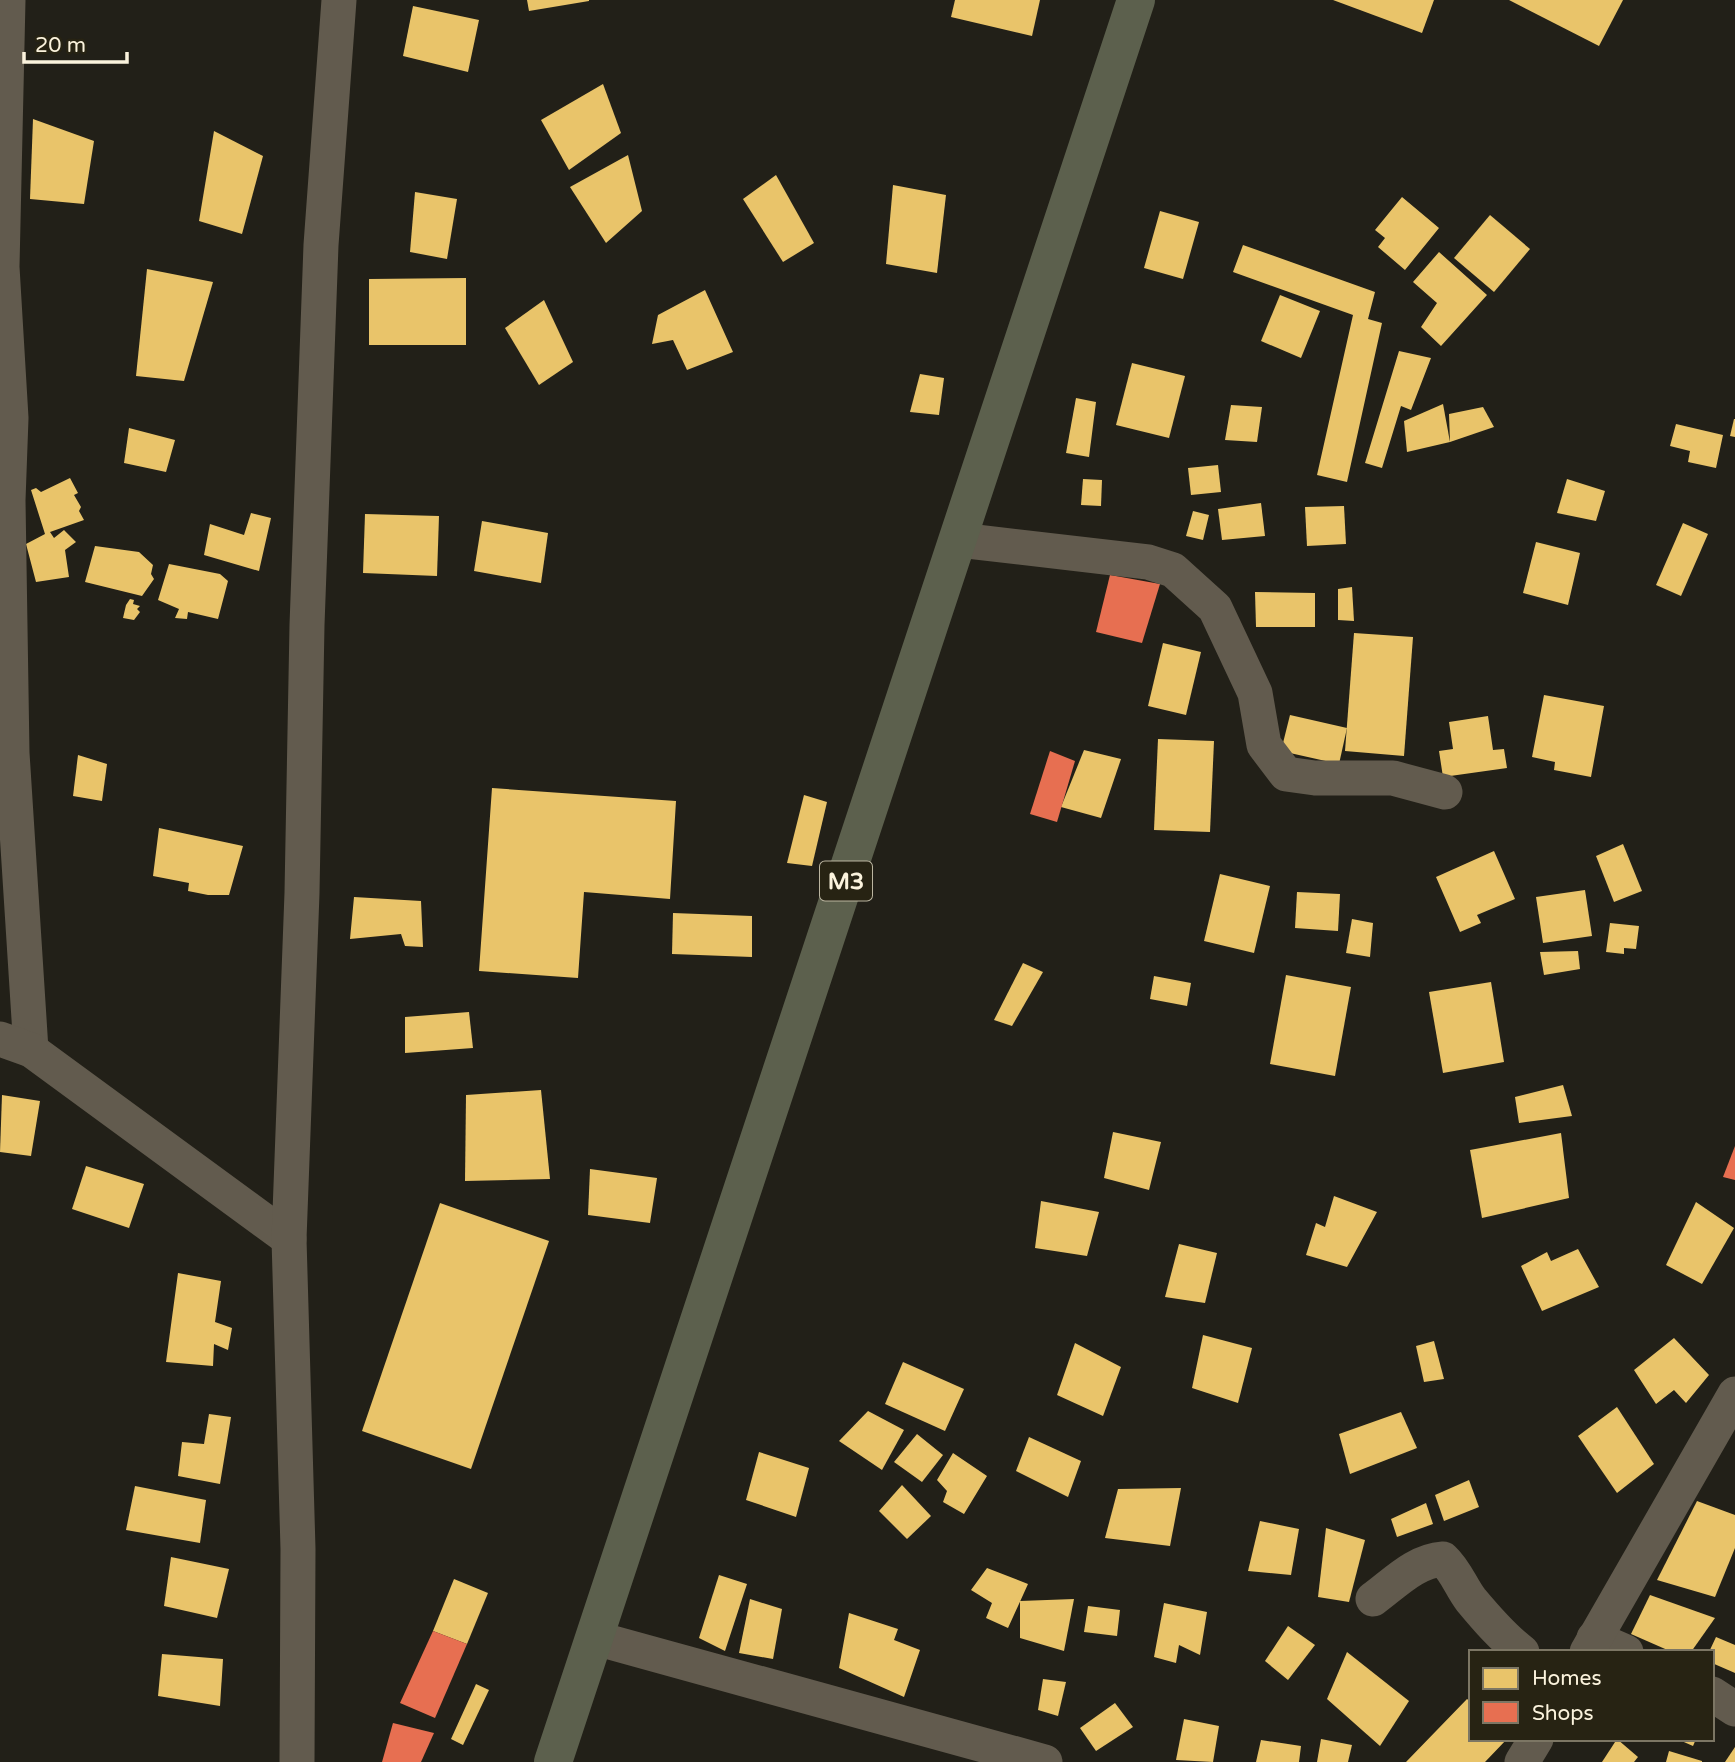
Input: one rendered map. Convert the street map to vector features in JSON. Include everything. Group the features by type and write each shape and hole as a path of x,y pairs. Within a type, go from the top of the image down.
{"highway":[{"name":"M3","path":"553,1762 1136,0"}],"street":[{"path":"8,0 2,267 11,418 8,500 15,1044 289,1239"},
{"path":"297,1762 298,1549 289,1239 321,245 340,0"},
{"path":"959,540 1148,562 1173,570 1215,608 1255,694 1264,745 1286,774 1315,778 1393,778 1445,792"},
{"path":"1616,1650 1590,1645 1735,1394"},
{"path":"1373,1599 1414,1568 1443,1559 1451,1567 1470,1599 1520,1650"},
{"path":"594,1638 1045,1762"},
{"path":"1714,1695 1735,1709"},
{"path":"1522,1762 1535,1741"}],"building: Homes":[{"path":"527,0 589,0 589,1 529,11"},
{"path":"955,0 1040,0 1032,36 951,17"},
{"path":"1333,0 1434,0 1422,33"},
{"path":"1509,0 1623,0 1599,46"},
{"path":"413,6 479,20 468,72 403,56"},
{"path":"603,84 621,133 569,170 541,120"},
{"path":"33,119 94,141 84,204 30,199"},
{"path":"214,131 263,156 242,234 199,221"},
{"path":"628,155 642,211 606,243 570,187"},
{"path":"776,175 814,243 783,262 743,199"},
{"path":"893,185 946,195 937,273 886,264"},
{"path":"415,192 457,199 447,259 410,252"},
{"path":"1402,197 1439,228 1405,270 1378,247 1385,238 1375,230"},
{"path":"1160,211 1199,222 1183,279 1144,268"},
{"path":"1490,215 1530,249 1494,292 1454,258"},
{"path":"1243,245 1375,292 1368,319 1382,323 1347,482 1317,475 1353,315 1233,272"},
{"path":"1439,252 1487,295 1441,346 1421,327 1437,303 1413,282"},
{"path":"147,269 213,282 184,381 136,376"},
{"path":"466,278 466,345 369,345 369,279"},
{"path":"705,290 733,352 687,370 673,340 652,344 658,315"},
{"path":"1280,295 1320,311 1301,358 1261,341"},
{"path":"544,300 573,362 539,385 505,328"},
{"path":"1399,351 1431,358 1411,410 1401,406 1382,468 1365,463"},
{"path":"1132,363 1185,376 1169,438 1116,425"},
{"path":"920,374 944,378 939,415 910,412"},
{"path":"1076,398 1096,402 1089,457 1066,453"},
{"path":"1443,404 1450,442 1407,452 1404,421"},
{"path":"1231,405 1262,407 1257,442 1225,440"},
{"path":"1483,407 1494,427 1450,442 1449,414"},
{"path":"1735,419 1735,437 1730,436"},
{"path":"1676,424 1723,435 1716,468 1688,462 1690,451 1670,446"},
{"path":"129,428 175,440 166,472 124,463"},
{"path":"1218,465 1221,492 1191,495 1188,468"},
{"path":"70,478 78,493 74,495 84,520 50,532 54,538 64,530 76,542 65,550 69,577 36,582 26,544 45,534 31,490 36,488 41,492"},
{"path":"1083,479 1102,480 1101,506 1081,505"},
{"path":"1567,479 1605,491 1596,521 1557,513"},
{"path":"1261,503 1265,536 1222,540 1218,509"},
{"path":"1344,506 1346,544 1307,546 1305,507"},
{"path":"1193,511 1209,515 1203,540 1186,536"},
{"path":"251,513 271,518 259,571 204,555 210,524 244,535"},
{"path":"365,514 439,516 437,576 363,573"},
{"path":"482,521 548,533 541,583 474,571"},
{"path":"1683,523 1708,534 1681,596 1656,585"},
{"path":"1536,542 1580,553 1568,605 1523,593"},
{"path":"95,546 139,552 153,565 151,574 154,579 142,596 85,582"},
{"path":"169,564 220,574 228,581 218,619 188,612 187,619 175,618 179,609 158,600"},
{"path":"1352,587 1354,621 1338,620 1338,589"},
{"path":"1255,592 1315,593 1315,627 1256,627"},
{"path":"130,599 134,600 133,604 140,606 137,609 140,612 134,620 123,618"},
{"path":"1354,633 1413,637 1404,756 1345,751"},
{"path":"1163,643 1201,652 1186,715 1148,706"},
{"path":"1544,695 1604,706 1591,777 1554,770 1555,762 1532,757"},
{"path":"1290,715 1347,728 1339,764 1281,751"},
{"path":"1488,716 1493,750 1504,749 1507,768 1443,777 1439,751 1453,749 1449,722"},
{"path":"1158,739 1214,741 1210,832 1154,830"},
{"path":"1084,750 1121,759 1101,818 1061,807"},
{"path":"78,755 107,764 102,801 73,796"},
{"path":"492,788 676,801 670,899 584,892 578,978 479,971"},
{"path":"804,795 827,802 812,866 787,863"},
{"path":"159,828 243,846 229,895 188,891 189,883 153,876"},
{"path":"1623,844 1642,891 1614,902 1596,856"},
{"path":"1494,851 1515,899 1477,915 1481,923 1460,932 1436,877"},
{"path":"1220,874 1270,886 1254,953 1204,941"},
{"path":"1585,890 1592,936 1543,943 1536,897"},
{"path":"1297,892 1340,894 1338,931 1295,928"},
{"path":"354,897 421,901 423,947 405,946 401,934 350,939"},
{"path":"673,913 752,916 752,957 672,954"},
{"path":"1352,919 1373,923 1370,957 1346,953"},
{"path":"1610,923 1639,926 1636,949 1624,948 1624,954 1606,952"},
{"path":"1578,951 1580,969 1544,975 1540,952"},
{"path":"1023,963 1043,972 1012,1026 994,1020"},
{"path":"1286,975 1351,987 1335,1076 1270,1064"},
{"path":"1154,976 1191,983 1187,1006 1150,999"},
{"path":"1491,982 1504,1062 1443,1073 1429,992"},
{"path":"469,1012 473,1048 405,1053 405,1017"},
{"path":"1563,1085 1572,1116 1519,1123 1515,1097"},
{"path":"541,1090 550,1179 465,1181 466,1095"},
{"path":"2,1095 40,1101 31,1156 0,1152"},
{"path":"1113,1132 1161,1142 1149,1190 1104,1178"},
{"path":"1561,1133 1569,1198 1482,1218 1470,1150"},
{"path":"86,1166 144,1184 129,1228 72,1209"},
{"path":"590,1169 657,1178 650,1223 588,1215"},
{"path":"1334,1196 1377,1212 1347,1267 1306,1255 1316,1223 1325,1227"},
{"path":"1041,1201 1099,1212 1087,1256 1035,1248"},
{"path":"1696,1202 1734,1228 1702,1284 1666,1265"},
{"path":"440,1203 549,1241 471,1469 362,1431"},
{"path":"1179,1244 1217,1253 1205,1303 1165,1297"},
{"path":"1578,1249 1599,1287 1542,1311 1521,1266 1547,1252 1551,1261"},
{"path":"178,1273 221,1281 215,1322 232,1328 228,1350 214,1344 213,1366 166,1362"},
{"path":"1203,1335 1252,1348 1238,1403 1192,1388"},
{"path":"1674,1338 1709,1375 1686,1403 1674,1390 1656,1404 1634,1370"},
{"path":"1434,1341 1444,1379 1424,1382 1416,1346"},
{"path":"1075,1343 1121,1367 1103,1416 1057,1395"},
{"path":"903,1362 964,1389 945,1431 885,1404"},
{"path":"1617,1407 1654,1464 1617,1493 1578,1436"},
{"path":"868,1411 904,1430 882,1470 839,1441"},
{"path":"1401,1412 1417,1448 1350,1474 1339,1434"},
{"path":"209,1414 231,1417 220,1484 178,1476 182,1442 204,1444"},
{"path":"917,1434 943,1455 922,1482 894,1462"},
{"path":"1029,1437 1081,1461 1068,1497 1016,1471"},
{"path":"759,1452 809,1468 796,1517 746,1500"},
{"path":"953,1453 987,1476 964,1514 943,1502 947,1491 937,1480"},
{"path":"1469,1480 1479,1507 1444,1521 1435,1495"},
{"path":"902,1485 931,1516 907,1539 879,1511"},
{"path":"135,1486 206,1500 200,1543 126,1530"},
{"path":"1181,1488 1170,1546 1105,1538 1118,1489"},
{"path":"1697,1501 1735,1515 1735,1548 1715,1597 1657,1580"},
{"path":"1426,1503 1433,1524 1397,1537 1391,1519"},
{"path":"1260,1521 1299,1529 1291,1575 1248,1571"},
{"path":"1326,1528 1365,1540 1349,1602 1318,1597"},
{"path":"171,1557 229,1569 217,1618 164,1606"},
{"path":"987,1568 1028,1584 1008,1628 986,1618 992,1603 971,1590"},
{"path":"719,1575 747,1584 725,1651 699,1638"},
{"path":"454,1579 488,1593 467,1644 433,1631"},
{"path":"1650,1595 1715,1618 1692,1650 1667,1650 1631,1634"},
{"path":"750,1599 782,1609 773,1659 739,1653"},
{"path":"1074,1599 1064,1651 1020,1638 1020,1601"},
{"path":"1164,1603 1207,1612 1200,1655 1179,1645 1176,1663 1154,1657"},
{"path":"1088,1606 1120,1610 1117,1636 1084,1632"},
{"path":"849,1613 898,1629 894,1640 920,1650 904,1697 839,1668"},
{"path":"1288,1626 1315,1645 1288,1680 1265,1661"},
{"path":"1716,1637 1735,1645 1735,1673 1714,1664 1714,1650 1710,1650"},
{"path":"1347,1652 1409,1701 1380,1746 1327,1699"},
{"path":"162,1654 223,1659 220,1706 158,1696"},
{"path":"1043,1679 1066,1682 1058,1716 1038,1710"},
{"path":"476,1684 489,1690 463,1745 451,1739"},
{"path":"1467,1699 1469,1741 1505,1741 1485,1762 1406,1762"},
{"path":"1115,1703 1133,1727 1096,1751 1080,1728"},
{"path":"1184,1719 1219,1726 1213,1762 1176,1760"},
{"path":"1321,1739 1352,1745 1348,1762 1317,1762"},
{"path":"1261,1740 1301,1746 1299,1762 1256,1762"},
{"path":"1616,1741 1619,1741 1638,1757 1634,1762 1602,1762"},
{"path":"1682,1741 1695,1741 1693,1746"},
{"path":"1735,1747 1735,1762 1725,1762"},
{"path":"1669,1751 1702,1761 1702,1762 1666,1762"}],"building: Shops":[{"path":"1110,575 1160,584 1142,643 1096,632"},
{"path":"1050,751 1075,761 1057,822 1030,814"},
{"path":"1735,1146 1735,1180 1723,1177"},
{"path":"433,1631 467,1644 435,1718 400,1703"},
{"path":"393,1723 434,1733 421,1762 382,1762"}]}
